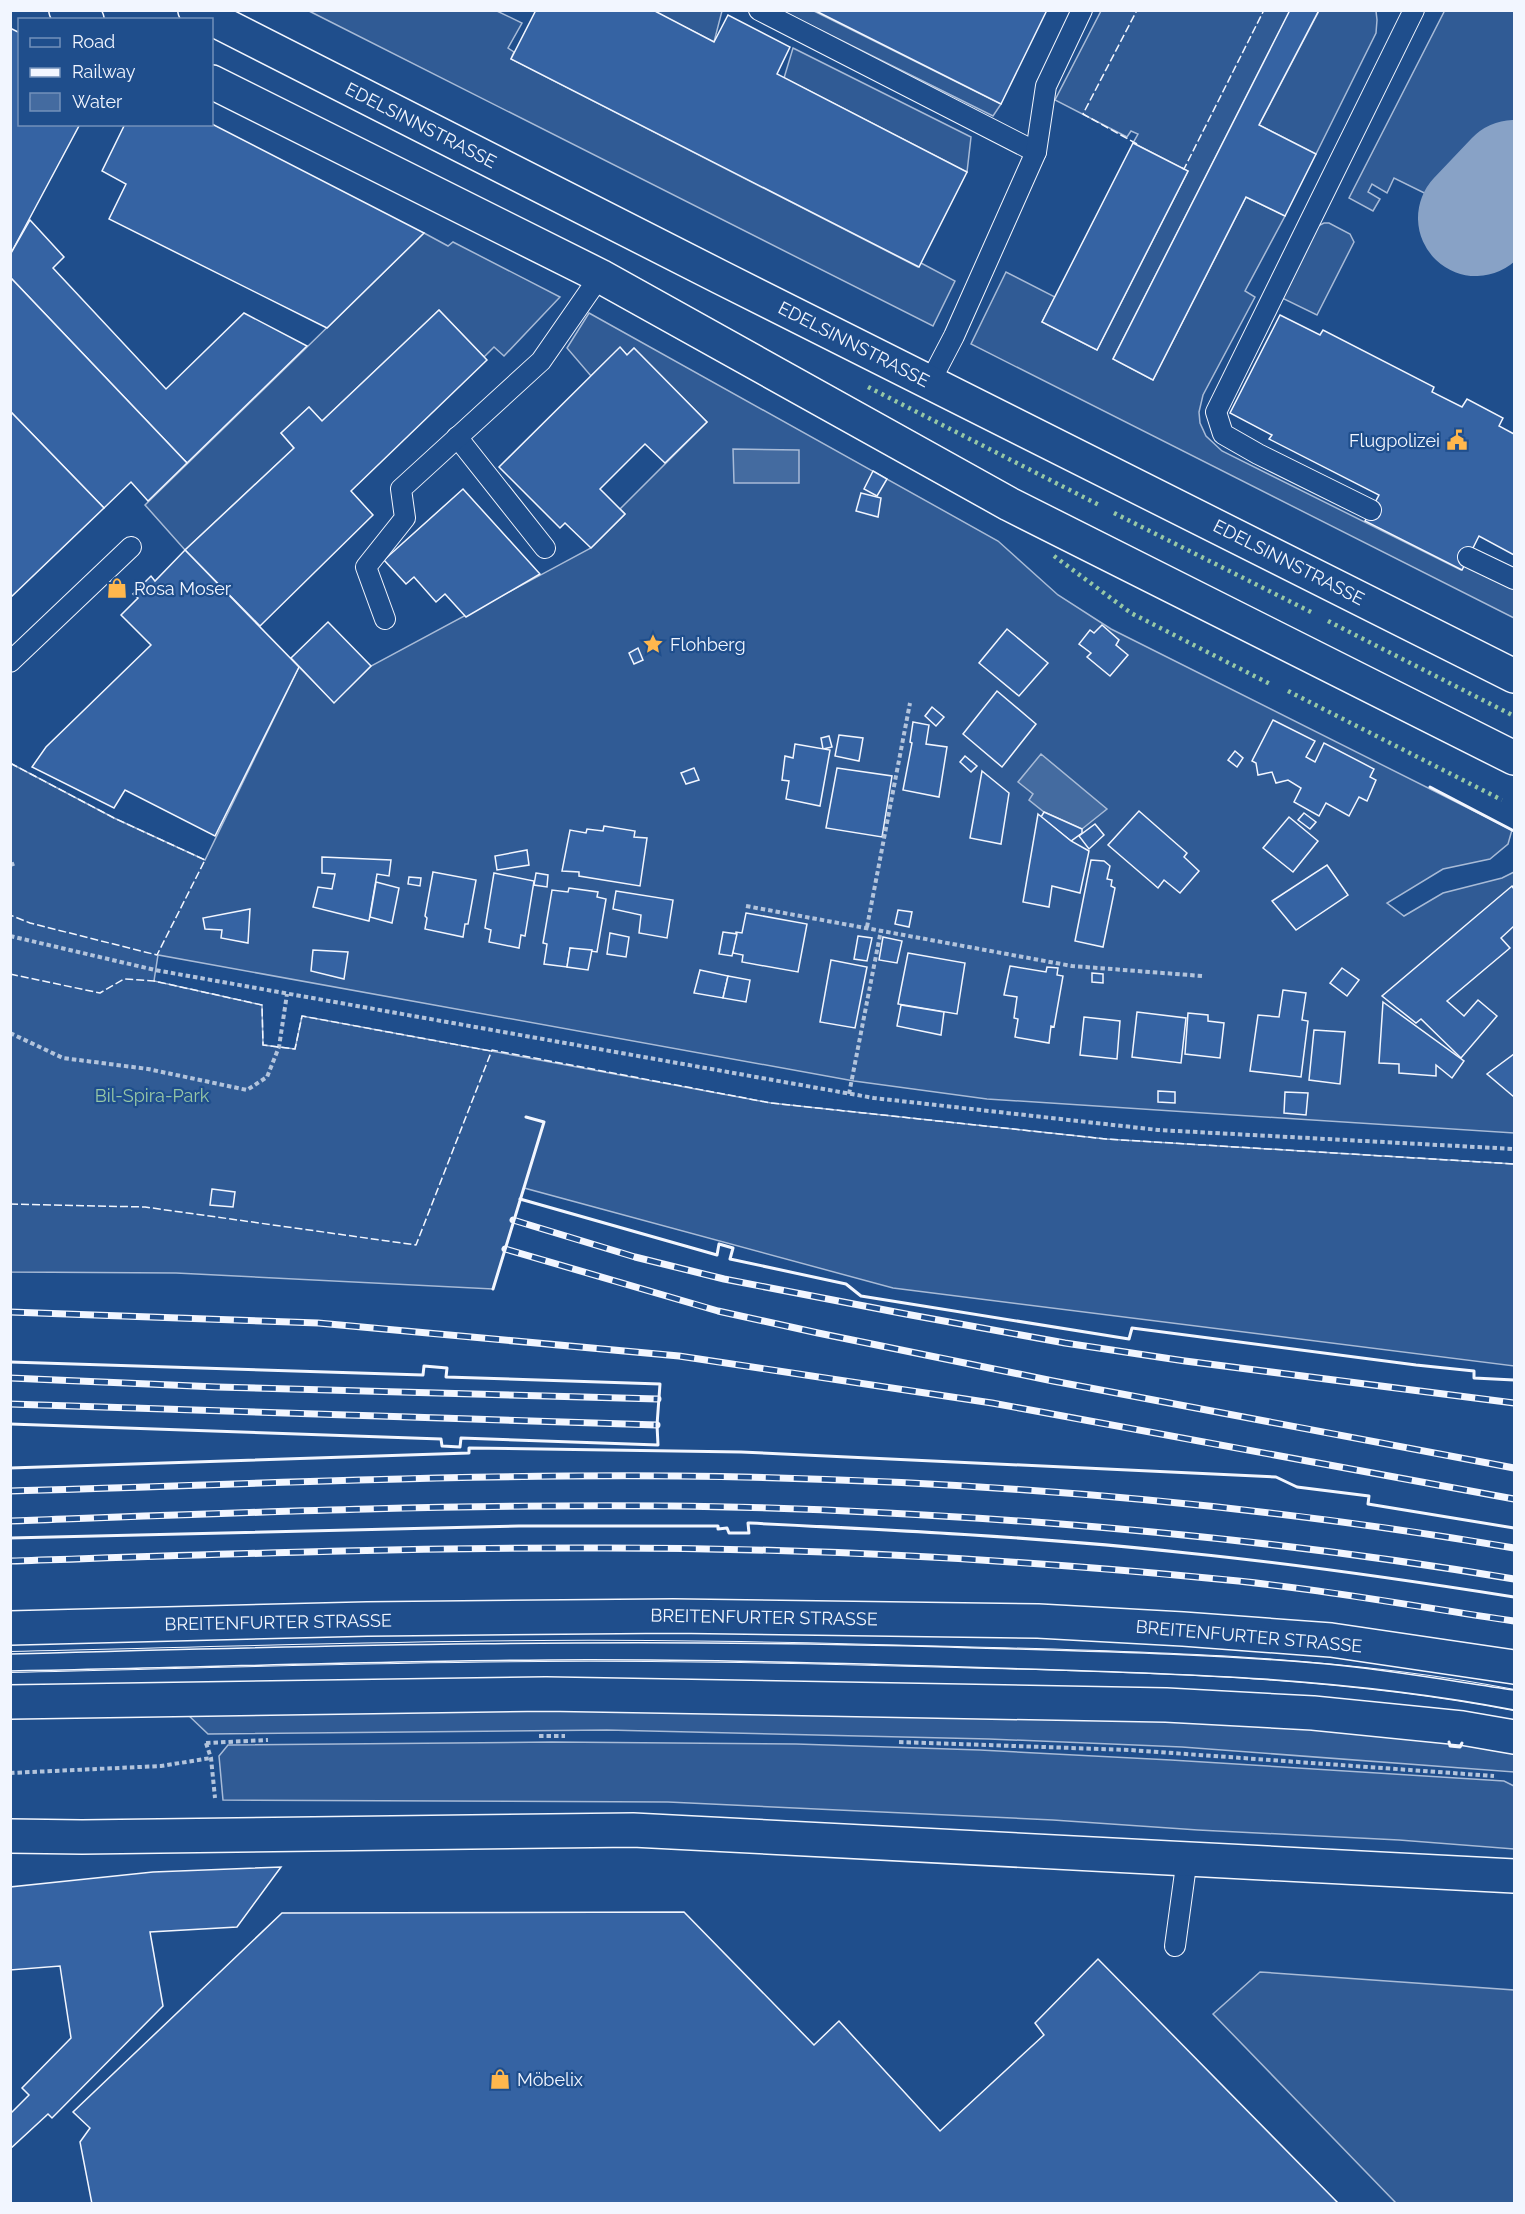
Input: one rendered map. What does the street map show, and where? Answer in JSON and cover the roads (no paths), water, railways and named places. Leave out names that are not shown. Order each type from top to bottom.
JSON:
[{"type":"main road","points":[[66,10],[83,18]]},
{"type":"main road","name":"EDELSINNSTRASSE","points":[[195,10],[211,18]]},
{"type":"main road","name":"EDELSINNSTRASSE","points":[[213,19],[1515,676]]},
{"type":"main road","points":[[213,82],[600,276],[1009,504],[1515,758]]},
{"type":"main road","name":"BREITENFURTER STRASSE","points":[[10,1628],[367,1619],[673,1616],[1038,1621],[1183,1629],[1331,1641],[1515,1667]]},
{"type":"main road","points":[[10,1702],[546,1694],[1166,1705],[1313,1713],[1462,1728],[1515,1737]]},
{"type":"main road","points":[[10,1836],[633,1830],[1515,1876]]},
{"type":"lane","points":[[759,10],[1036,152]]},
{"type":"lane","points":[[930,382],[954,336],[1036,152],[1046,86],[1082,10]]},
{"type":"lane","points":[[1371,510],[1258,454],[1223,434],[1216,412],[1414,10]]},
{"type":"lane","points":[[385,619],[366,567],[405,518],[401,489],[541,361],[600,276]]},
{"type":"lane","points":[[457,437],[545,548]]},
{"type":"lane","points":[[10,662],[131,547]]},
{"type":"lane","points":[[1468,557],[1515,579]]},
{"type":"lane","name":"BREITENFURTER STRASSE","points":[[10,1662],[541,1651],[839,1654],[1095,1661],[1322,1674],[1515,1700]]},
{"type":"lane","points":[[1175,1946],[1187,1858]]},
{"type":"water","points":[[733,449],[799,450],[799,483],[734,483]]},
{"type":"water","points":[[1041,754],[1107,809],[1082,829],[1044,812],[1029,800],[1033,794],[1018,782]]},
{"type":"tram line","points":[[10,1654],[479,1644],[832,1644],[1138,1653],[1280,1660],[1374,1669],[1514,1690]]},
{"type":"tram line","points":[[10,1671],[481,1661],[660,1660],[827,1663],[1255,1678],[1385,1690],[1514,1710]]},
{"type":"railway","points":[[513,1220],[635,1257],[724,1279],[911,1315],[1065,1343],[1185,1361],[1514,1403]]},
{"type":"railway","points":[[505,1249],[718,1311],[818,1333],[1053,1381],[1514,1468]]},
{"type":"railway","points":[[10,1312],[318,1323],[679,1356],[992,1403],[1514,1499]]},
{"type":"railway","points":[[10,1378],[217,1387],[658,1399]]},
{"type":"railway","points":[[10,1404],[657,1425]]},
{"type":"railway","points":[[10,1491],[344,1480],[594,1476],[782,1478],[888,1482],[1202,1505],[1306,1517],[1514,1548]]},
{"type":"railway","points":[[10,1521],[505,1506],[812,1509],[1048,1523],[1165,1533],[1340,1553],[1514,1579]]},
{"type":"railway","points":[[10,1561],[508,1548],[736,1549],[893,1555],[1129,1571],[1246,1582],[1514,1621]]},
{"type":"place","name":"Flugpolizei","points":[[1457,440]]},
{"type":"place","name":"Rosa Moser","points":[[117,588]]},
{"type":"place","name":"Flohberg","points":[[653,644]]},
{"type":"place","name":"Möbelix","points":[[500,2079]]},
{"type":"park label","name":"Bil-Spira-Park","points":[[152,1095]]}]
